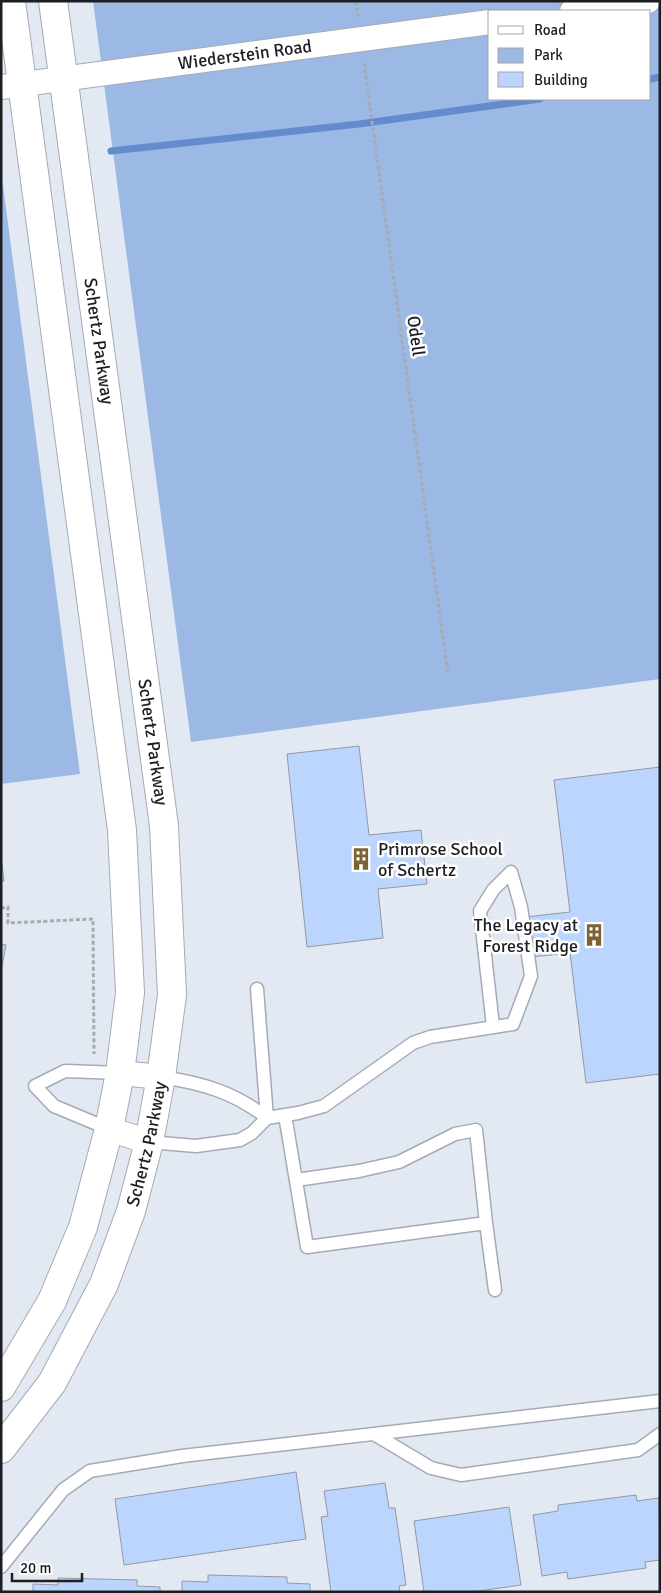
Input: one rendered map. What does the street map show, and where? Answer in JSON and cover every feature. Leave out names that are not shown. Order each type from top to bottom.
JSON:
[{"type":"main road","points":[[1,1386],[52,1301],[82,1227],[109,1129],[109,1069],[130,993],[122,830],[12,85],[11,1]]},
{"type":"main road","name":"Schertz Parkway","points":[[1,1449],[52,1383],[104,1284],[131,1211],[149,1142],[161,1077],[172,995],[164,826],[53,1]]},
{"type":"street","points":[[580,10],[648,1]]},
{"type":"street","name":"Wiederstein Road","points":[[12,85],[488,22]]},
{"type":"street","points":[[109,1069],[161,1077]]},
{"type":"street","points":[[109,1129],[149,1142]]},
{"type":"lane","points":[[149,1142],[196,1146],[240,1140],[252,1133],[267,1118],[324,1106],[413,1042],[493,1026],[513,1024],[531,976],[521,907],[511,872],[493,890],[480,911],[493,1026]]},
{"type":"lane","points":[[256,989],[267,1118]]},
{"type":"lane","points":[[109,1069],[66,1071],[35,1086],[54,1106],[109,1129]]},
{"type":"lane","points":[[161,1077],[201,1083],[248,1102],[267,1118]]},
{"type":"lane","points":[[285,1115],[307,1247],[486,1223]]},
{"type":"lane","points":[[296,1180],[359,1171],[399,1162],[455,1134],[476,1130],[495,1290]]},
{"type":"lane","points":[[1,1567],[64,1490],[90,1471],[182,1456],[660,1401]]},
{"type":"lane","points":[[374,1434],[431,1468],[461,1475],[638,1450],[660,1434]]},
{"type":"path","name":"Odell","points":[[356,1],[448,674]]},
{"type":"path","points":[[1,908],[8,907],[8,923],[93,919],[94,1059],[109,1069]]},
{"type":"green space","points":[[93,1],[660,1],[660,679],[191,742]]},
{"type":"green space","points":[[1,170],[80,774],[1,784]]},
{"type":"building","name":"Primrose School of Schertz","points":[[359,746],[369,835],[421,830],[427,884],[378,889],[383,938],[307,947],[287,754]]},
{"type":"building","name":"The Legacy at Forest Ridge","points":[[660,767],[660,1074],[586,1083],[570,953],[531,957],[526,917],[570,912],[554,780]]},
{"type":"building","points":[[1,855],[4,881],[1,881]]},
{"type":"building","points":[[1,944],[6,945],[1,971]]},
{"type":"building","points":[[296,1472],[306,1539],[124,1565],[115,1499]]},
{"type":"building","points":[[385,1483],[389,1508],[395,1508],[406,1585],[399,1586],[400,1592],[331,1592],[321,1517],[328,1516],[324,1491]]},
{"type":"building","points":[[636,1495],[637,1501],[659,1498],[660,1560],[645,1562],[646,1568],[568,1579],[567,1572],[542,1576],[533,1515],[558,1511],[558,1505]]},
{"type":"building","points":[[509,1507],[521,1585],[472,1592],[424,1592],[414,1521]]},
{"type":"building","points":[[208,1575],[287,1577],[287,1583],[310,1584],[310,1592],[182,1592],[182,1581],[208,1582]]},
{"type":"building","points":[[58,1578],[137,1580],[137,1586],[160,1587],[160,1592],[33,1592],[33,1584],[58,1585]]},
{"type":"waterway","points":[[651,79],[660,77]]},
{"type":"waterway","points":[[111,151],[359,124],[533,100]]},
{"type":"place","name":"Primrose School of Schertz","points":[[361,859]]},
{"type":"place","name":"The Legacy at Forest Ridge","points":[[594,935]]}]
